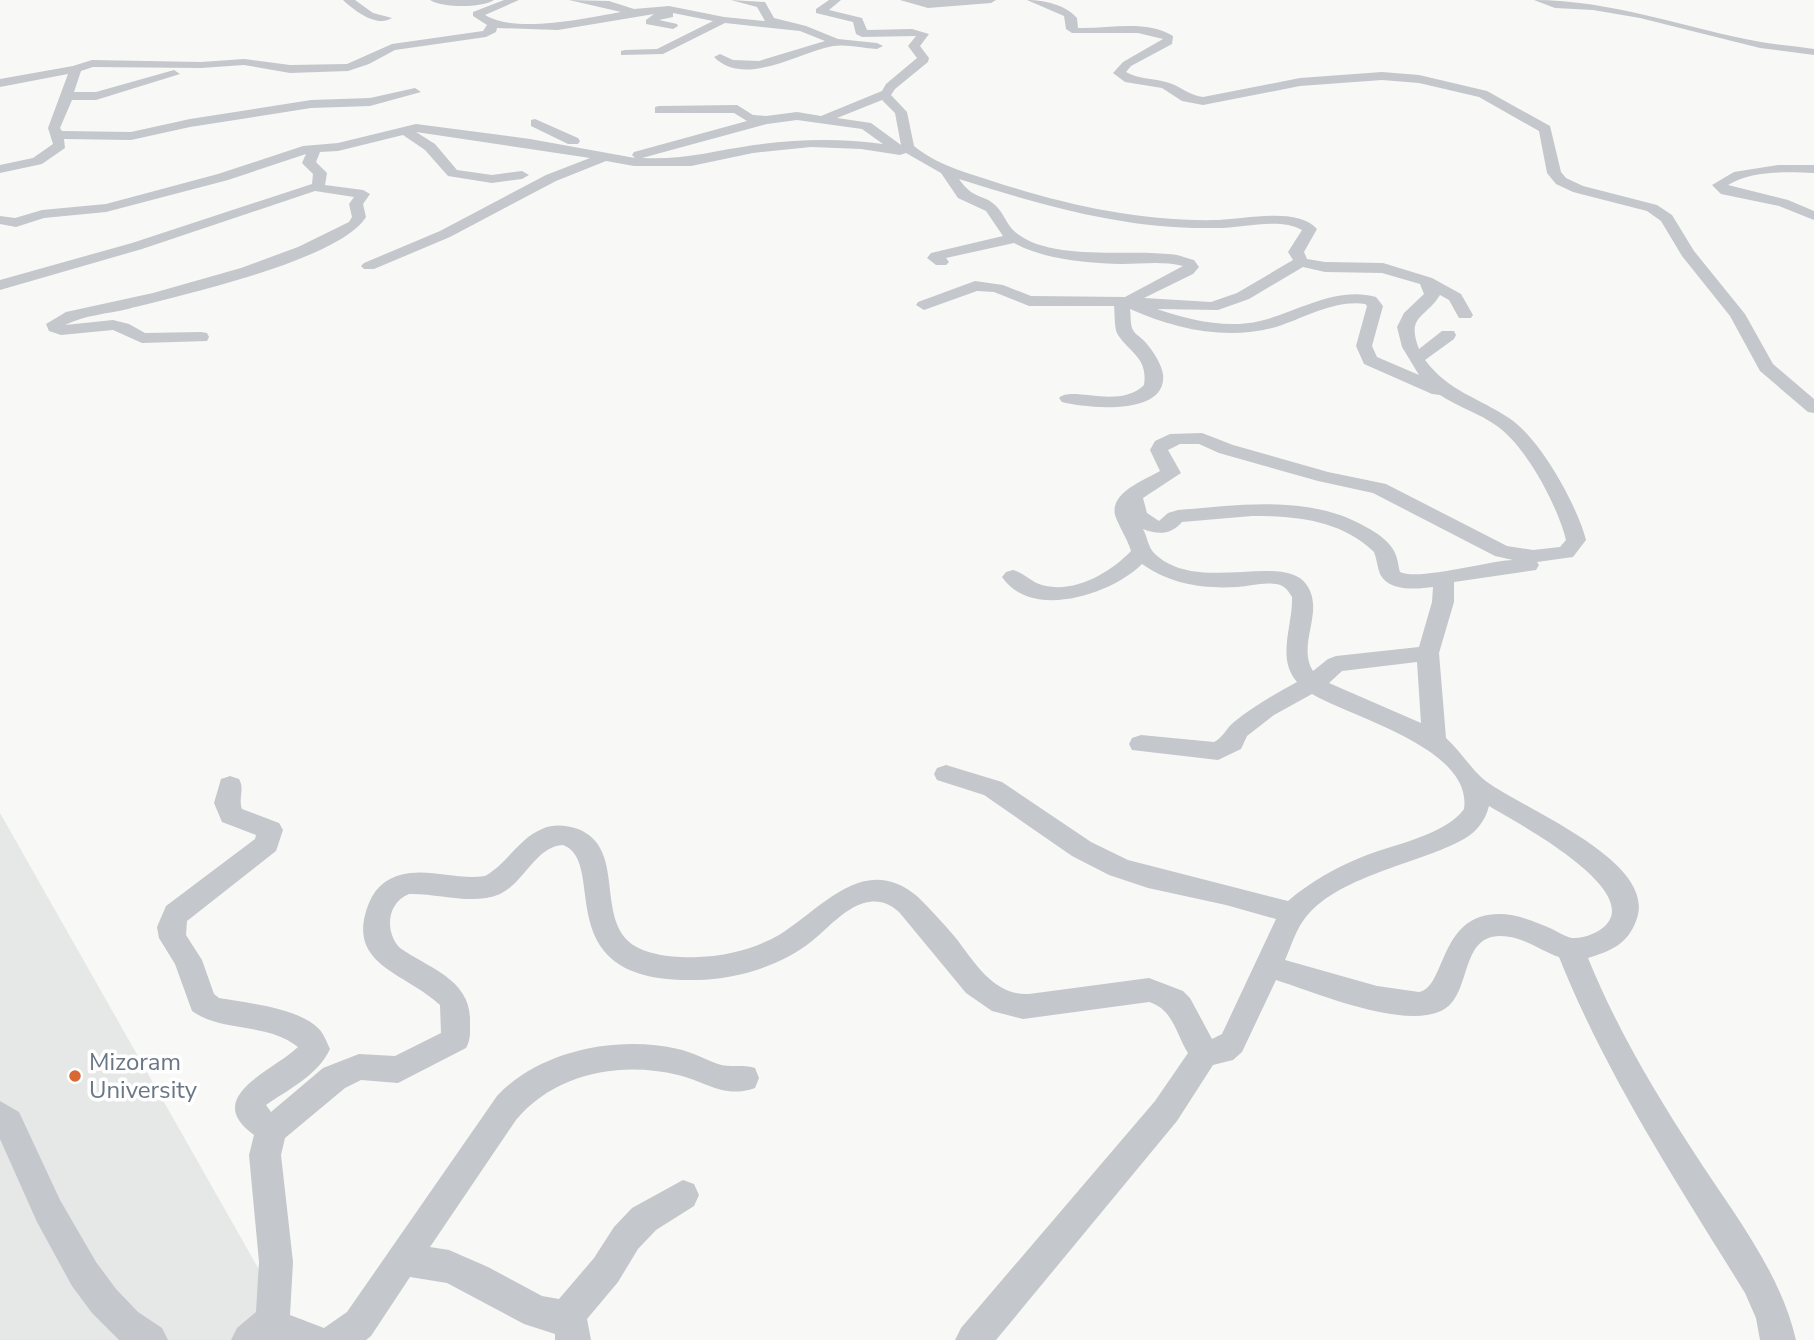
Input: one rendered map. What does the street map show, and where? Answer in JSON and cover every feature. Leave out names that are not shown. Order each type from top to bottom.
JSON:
[{"type":"street","points":[[348,0],[370,16],[387,18]]},
{"type":"street","points":[[435,0],[489,0]]},
{"type":"street","points":[[527,0],[511,1],[477,14],[492,24],[558,27]]},
{"type":"street","points":[[574,0],[634,12]]},
{"type":"street","points":[[639,0],[646,0]]},
{"type":"street","points":[[736,0],[761,4],[774,22],[802,28],[836,41],[887,47],[923,38]]},
{"type":"street","points":[[836,0],[820,11],[858,20],[860,33],[916,32],[923,34],[923,38]]},
{"type":"street","points":[[905,0],[928,5],[991,0]]},
{"type":"street","points":[[929,0],[947,0]]},
{"type":"street","points":[[1032,0],[1068,14],[1072,18],[1070,29],[1076,31],[1142,30],[1166,34],[1168,42],[1127,64],[1119,74],[1129,79],[1170,86],[1191,100],[1212,100],[1300,82],[1382,76],[1432,81],[1490,97],[1506,109],[1545,129],[1554,173],[1561,181],[1578,189],[1652,208],[1667,218],[1688,253],[1737,314],[1766,367],[1814,408]]},
{"type":"street","points":[[1539,0],[1555,5],[1593,6],[1640,15],[1760,46],[1814,52]]},
{"type":"street","points":[[445,47],[634,12],[669,9],[722,21]]},
{"type":"street","points":[[673,26],[656,25],[650,20],[657,16],[676,15],[802,28]]},
{"type":"street","points":[[625,53],[659,52],[722,21]]},
{"type":"street","points":[[0,83],[99,62],[201,65],[244,62],[290,69],[353,66],[392,47],[486,34],[492,30],[492,24]]},
{"type":"street","points":[[824,119],[885,94],[922,62],[923,58],[914,46],[923,38]]},
{"type":"street","points":[[720,57],[727,62],[766,64],[836,41]]},
{"type":"street","points":[[68,96],[96,96],[201,65]]},
{"type":"street","points":[[0,169],[27,164],[46,156],[60,145],[54,128],[61,118],[76,69]]},
{"type":"street","points":[[58,135],[131,136],[190,123],[311,104],[370,102],[415,92]]},
{"type":"street","points":[[885,94],[901,112],[907,152]]},
{"type":"street","points":[[659,110],[737,110],[749,118],[766,120]]},
{"type":"street","points":[[619,160],[766,120],[797,117],[824,119],[872,129],[907,152],[947,171],[1066,209],[1105,217],[1196,224],[1282,221],[1301,223],[1310,229],[1296,252],[1301,262]]},
{"type":"street","points":[[535,122],[604,157]]},
{"type":"street","points":[[0,220],[16,223],[42,214],[113,206],[223,177],[316,147],[338,147],[407,131],[433,130],[619,160],[673,163],[811,143],[861,145],[907,152]]},
{"type":"street","points":[[407,131],[430,147],[453,173],[492,178],[522,175]]},
{"type":"street","points":[[316,147],[309,163],[320,173],[318,186]]},
{"type":"street","points":[[369,266],[445,234],[551,178],[604,157]]},
{"type":"street","points":[[1814,169],[1761,171],[1731,178],[1718,185],[1726,191],[1783,203],[1814,216]]},
{"type":"street","points":[[947,171],[963,195],[991,208],[1014,238],[1048,252],[1121,259],[1168,258],[1185,261],[1191,267],[1187,273],[1154,285],[1126,302]]},
{"type":"street","points":[[0,285],[137,246],[318,186]]},
{"type":"street","points":[[201,337],[142,338],[123,327],[113,325],[61,330],[55,328],[54,324],[77,315],[130,304],[250,269],[296,252],[354,225],[359,217],[356,204],[363,194],[326,191],[318,186]]},
{"type":"street","points":[[941,262],[936,256],[1014,238]]},
{"type":"street","points":[[924,305],[975,286],[997,288],[1029,301],[1126,302],[1202,307],[1223,305],[1301,262],[1325,267],[1383,268],[1426,281],[1455,297],[1465,314]]},
{"type":"street","points":[[1426,281],[1433,291],[1432,296],[1410,316],[1405,327],[1416,359],[1430,377],[1454,397]]},
{"type":"street","points":[[1126,302],[1186,321],[1240,329],[1266,325],[1351,299],[1370,300],[1375,306],[1364,346],[1370,360],[1490,412],[1518,434],[1570,518],[1576,534],[1576,558],[1567,564],[1505,566],[1412,582],[1391,577],[1387,570],[1385,553],[1379,545],[1353,527],[1312,512],[1178,516],[1170,524],[1158,527],[1143,521],[1134,509],[1135,503],[1150,487]]},
{"type":"street","points":[[1068,398],[1085,403],[1107,404],[1134,400],[1147,394],[1154,381],[1154,368],[1137,342],[1125,333],[1126,302]]},
{"type":"street","points":[[1416,359],[1448,335]]},
{"type":"street","points":[[311,1340],[259,1333],[275,1309],[276,1296],[265,1155],[266,1143],[272,1130],[334,1078],[359,1067],[398,1070],[456,1039],[453,1027],[456,1011],[450,996],[389,957],[376,941],[375,923],[379,907],[391,892],[407,884],[428,882],[480,890],[497,884],[530,849],[546,838],[562,834],[578,840],[589,851],[604,933],[617,948],[634,959],[666,967],[705,969],[738,965],[791,942],[851,896],[871,890],[888,892],[901,898],[914,910],[946,945],[977,988],[997,1002],[1018,1007],[1149,990],[1166,993],[1179,1003],[1193,1040],[1205,1052],[1222,1051],[1231,1043],[1293,913],[1325,886],[1357,869],[1456,832],[1469,823],[1477,811],[1478,795],[1455,759],[1434,740],[1312,684],[1297,668],[1296,657],[1303,615],[1302,591],[1295,581],[1282,577],[1198,582],[1156,564],[1141,552],[1137,536],[1127,519],[1126,503],[1133,495],[1171,473],[1160,450],[1162,445],[1177,438],[1202,439],[1226,449],[1325,477],[1379,488],[1502,552],[1553,556],[1566,553],[1574,547]]},
{"type":"street","points":[[1013,577],[1037,591],[1061,593],[1079,590],[1123,571],[1141,552]]},
{"type":"street","points":[[1434,740],[1428,653],[1443,602],[1444,578]]},
{"type":"street","points":[[1141,744],[1219,751],[1231,743],[1238,731],[1266,709],[1312,684],[1335,664],[1428,653]]},
{"type":"street","points":[[946,774],[987,784],[1009,795],[1073,844],[1131,873],[1161,883],[1230,895],[1293,913]]},
{"type":"street","points":[[1268,966],[1414,1006],[1431,1002],[1444,991],[1459,950],[1472,934],[1485,927],[1502,925],[1521,929],[1570,949],[1599,943],[1616,933],[1625,917],[1626,904],[1622,891],[1586,857],[1472,783]]},
{"type":"street","points":[[230,785],[227,803],[231,815],[270,830],[267,844],[176,914],[171,927],[173,938],[188,960],[202,1002],[212,1009],[292,1027],[307,1034],[314,1042],[315,1049],[306,1059],[253,1097],[249,1106],[251,1113],[272,1130]]},
{"type":"street","points":[[1570,949],[1586,994],[1611,1043],[1757,1281],[1773,1316],[1778,1340]]},
{"type":"street","points":[[973,1340],[1166,1111],[1205,1052]]},
{"type":"street","points":[[336,1340],[359,1324],[494,1125],[517,1097],[538,1081],[608,1058],[635,1055],[692,1065],[713,1078],[725,1081],[744,1078]]},
{"type":"street","points":[[0,1115],[8,1122],[75,1261],[109,1306],[134,1332],[150,1340]]},
{"type":"street","points":[[403,1259],[449,1267],[571,1327],[626,1238],[643,1219],[683,1195]]},
{"type":"shaded area","name":"Mizoram University","points":[[0,813],[299,1340],[0,1340]]},
{"type":"place","name":"Mizoram University","points":[[75,1076]]}]
